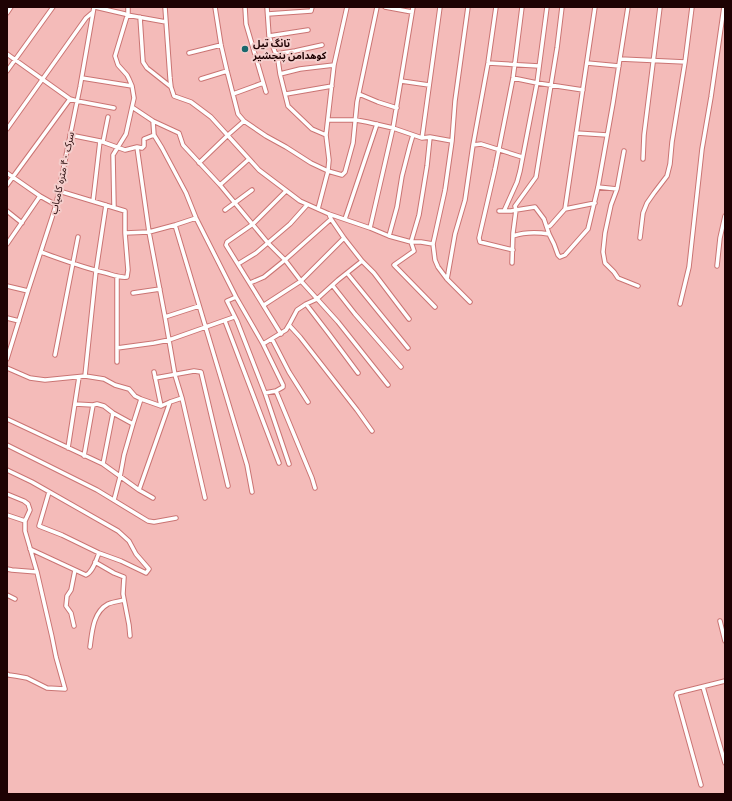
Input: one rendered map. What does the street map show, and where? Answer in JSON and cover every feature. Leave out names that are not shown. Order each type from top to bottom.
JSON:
[{"type":"street","points":[[7,12],[11,7]]},
{"type":"street","points":[[7,71],[53,7]]},
{"type":"street","points":[[114,207],[113,155],[126,134],[134,98],[132,86],[127,75],[118,65],[115,56],[128,7]]},
{"type":"street","points":[[165,7],[171,86],[174,96],[191,102],[211,117],[259,170],[300,201],[329,214],[389,236],[411,242],[433,244]]},
{"type":"street","points":[[215,7],[221,45],[238,114],[244,121],[266,136],[311,163],[328,171],[342,175],[345,172],[353,143],[359,94],[377,7]]},
{"type":"street","points":[[245,7],[246,24],[266,92]]},
{"type":"street","points":[[267,7],[269,36],[276,54],[288,106],[312,129],[326,136]]},
{"type":"street","points":[[268,14],[311,11],[312,7]]},
{"type":"street","points":[[318,209],[328,171],[326,136],[334,66],[347,7]]},
{"type":"street","points":[[385,7],[412,12]]},
{"type":"street","points":[[370,228],[394,128],[413,7]]},
{"type":"street","points":[[422,138],[440,7]]},
{"type":"street","points":[[468,7],[445,190],[433,244],[435,260],[438,268],[470,302]]},
{"type":"street","points":[[447,279],[455,234],[465,200],[496,7]]},
{"type":"street","points":[[513,250],[480,242],[479,238],[499,150],[513,78],[522,7]]},
{"type":"street","points":[[547,7],[539,66],[517,182],[502,211],[535,208],[544,219],[549,234],[560,257],[565,255],[588,228],[595,203],[628,7]]},
{"type":"street","points":[[512,263],[516,210],[515,206],[536,177],[557,48],[562,7]]},
{"type":"street","points":[[547,227],[550,226],[565,209],[595,7]]},
{"type":"street","points":[[643,159],[644,135],[660,7]]},
{"type":"street","points":[[640,238],[647,203],[667,176],[669,170],[692,7]]},
{"type":"street","points":[[680,304],[689,267],[702,149],[724,7]]},
{"type":"street","points":[[7,129],[94,8],[166,22]]},
{"type":"street","name":"سرک ۴۰ متره کامیاب","points":[[7,359],[8,351],[56,205],[82,78],[94,8]]},
{"type":"street","points":[[140,17],[143,62],[147,68],[171,86]]},
{"type":"street","points":[[269,36],[308,30]]},
{"type":"street","points":[[189,53],[221,45]]},
{"type":"street","points":[[276,54],[322,45]]},
{"type":"street","points":[[7,54],[70,99],[114,108]]},
{"type":"street","points":[[620,59],[684,62]]},
{"type":"street","points":[[488,63],[539,66]]},
{"type":"street","points":[[587,63],[619,66]]},
{"type":"street","points":[[280,74],[334,66]]},
{"type":"street","points":[[201,79],[227,71]]},
{"type":"street","points":[[82,78],[132,86]]},
{"type":"street","points":[[513,78],[550,86],[583,90]]},
{"type":"street","points":[[401,81],[429,85]]},
{"type":"street","points":[[233,94],[263,83]]},
{"type":"street","points":[[286,94],[332,86]]},
{"type":"street","points":[[359,94],[397,108]]},
{"type":"street","points":[[7,185],[70,99]]},
{"type":"street","points":[[132,107],[153,121],[179,133],[183,145],[220,185],[268,243],[285,260],[317,300],[338,322],[388,385]]},
{"type":"street","points":[[93,201],[101,142],[108,117]]},
{"type":"street","points":[[328,120],[356,120],[394,128],[422,138],[430,137],[452,141]]},
{"type":"street","points":[[153,121],[154,135],[186,193],[196,218],[236,297],[263,344],[283,385],[283,387],[276,391],[265,393]]},
{"type":"street","points":[[199,163],[244,121]]},
{"type":"street","points":[[345,219],[377,124]]},
{"type":"street","points":[[576,134],[607,135]]},
{"type":"street","points":[[70,135],[101,142],[125,150],[137,147],[142,148],[144,146],[144,139],[154,135]]},
{"type":"street","points":[[389,236],[397,207],[402,176],[413,135]]},
{"type":"street","points":[[430,137],[419,215],[411,242],[414,251],[394,265],[435,307]]},
{"type":"street","points":[[473,145],[481,144],[522,157]]},
{"type":"street","points":[[137,147],[149,232],[175,375],[182,398],[205,498]]},
{"type":"street","points":[[624,151],[617,189],[611,206],[605,233],[603,252],[605,263],[618,278],[638,286]]},
{"type":"street","points":[[220,185],[249,159]]},
{"type":"street","points":[[7,173],[40,196],[56,205]]},
{"type":"street","points":[[598,187],[617,189]]},
{"type":"street","points":[[225,210],[252,190]]},
{"type":"street","points":[[41,252],[96,271],[127,277],[128,270],[125,211],[59,191]]},
{"type":"street","points":[[281,334],[226,245],[227,242],[253,224],[286,191]]},
{"type":"street","points":[[7,244],[40,196]]},
{"type":"street","points":[[565,209],[595,203]]},
{"type":"street","points":[[85,376],[96,271],[106,205]]},
{"type":"street","points":[[238,264],[256,253],[268,243],[290,224],[307,205]]},
{"type":"street","points":[[7,212],[22,223]]},
{"type":"street","points":[[329,214],[344,238],[410,319]]},
{"type":"street","points":[[717,266],[720,238],[725,216]]},
{"type":"street","points":[[125,233],[149,232],[196,218]]},
{"type":"street","points":[[250,283],[264,277],[331,219]]},
{"type":"street","points":[[175,225],[247,465],[252,492]]},
{"type":"street","points":[[513,236],[532,232],[549,234]]},
{"type":"street","points":[[55,355],[78,237]]},
{"type":"street","points":[[264,305],[301,281],[344,238]]},
{"type":"street","points":[[263,344],[286,330],[297,310],[306,304],[317,300],[362,260]]},
{"type":"street","points":[[347,274],[408,348]]},
{"type":"street","points":[[117,276],[117,362]]},
{"type":"street","points":[[7,286],[28,291]]},
{"type":"street","points":[[333,286],[401,367]]},
{"type":"street","points":[[134,293],[160,289]]},
{"type":"street","points":[[236,297],[227,301],[237,321],[265,393],[289,464]]},
{"type":"street","points":[[306,304],[358,373]]},
{"type":"street","points":[[165,317],[199,306]]},
{"type":"street","points":[[117,348],[169,340],[234,317]]},
{"type":"street","points":[[7,318],[19,321]]},
{"type":"street","points":[[224,321],[279,464]]},
{"type":"street","points":[[289,325],[300,337],[372,431]]},
{"type":"street","points":[[272,339],[289,372],[308,402]]},
{"type":"street","points":[[7,368],[30,378],[45,380],[85,376],[104,379],[115,385],[129,389],[135,396],[141,399],[161,406],[182,398]]},
{"type":"street","points":[[155,378],[194,371],[201,372],[228,486]]},
{"type":"street","points":[[154,372],[161,406]]},
{"type":"street","points":[[68,448],[79,377]]},
{"type":"street","points":[[276,391],[315,488]]},
{"type":"street","points":[[114,500],[124,455],[141,399]]},
{"type":"street","points":[[139,490],[170,402]]},
{"type":"street","points":[[75,404],[97,404],[104,406],[133,424]]},
{"type":"street","points":[[84,456],[93,405]]},
{"type":"street","points":[[103,464],[113,412]]},
{"type":"street","points":[[7,419],[103,464],[139,490],[153,498]]},
{"type":"street","points":[[7,445],[114,500],[148,521],[154,522],[176,518]]},
{"type":"street","points":[[7,470],[32,482],[118,531],[129,541],[136,554],[149,569],[146,572],[98,553],[62,535],[39,526],[49,492]]},
{"type":"street","points":[[7,494],[24,501],[28,504],[30,510],[25,521],[25,531],[37,572],[56,657],[65,689],[47,688],[27,678],[9,676],[7,674]]},
{"type":"street","points":[[7,515],[25,521]]},
{"type":"street","points":[[30,549],[86,575],[89,574],[98,553]]},
{"type":"street","points":[[95,562],[124,577],[123,594],[130,636]]},
{"type":"street","points":[[7,569],[37,572]]},
{"type":"street","points":[[74,626],[71,613],[66,606],[67,596],[71,590],[75,570]]},
{"type":"street","points":[[7,595],[15,599]]},
{"type":"street","points":[[90,647],[94,622],[100,612],[108,604],[124,600]]},
{"type":"street","points":[[720,621],[725,641]]},
{"type":"street","points":[[701,785],[676,695],[677,693],[725,681]]},
{"type":"street","points":[[703,687],[725,763]]},
{"type":"place","name":"تانگ تیل کوهدامن پنجشیر","points":[[245,49]]}]
